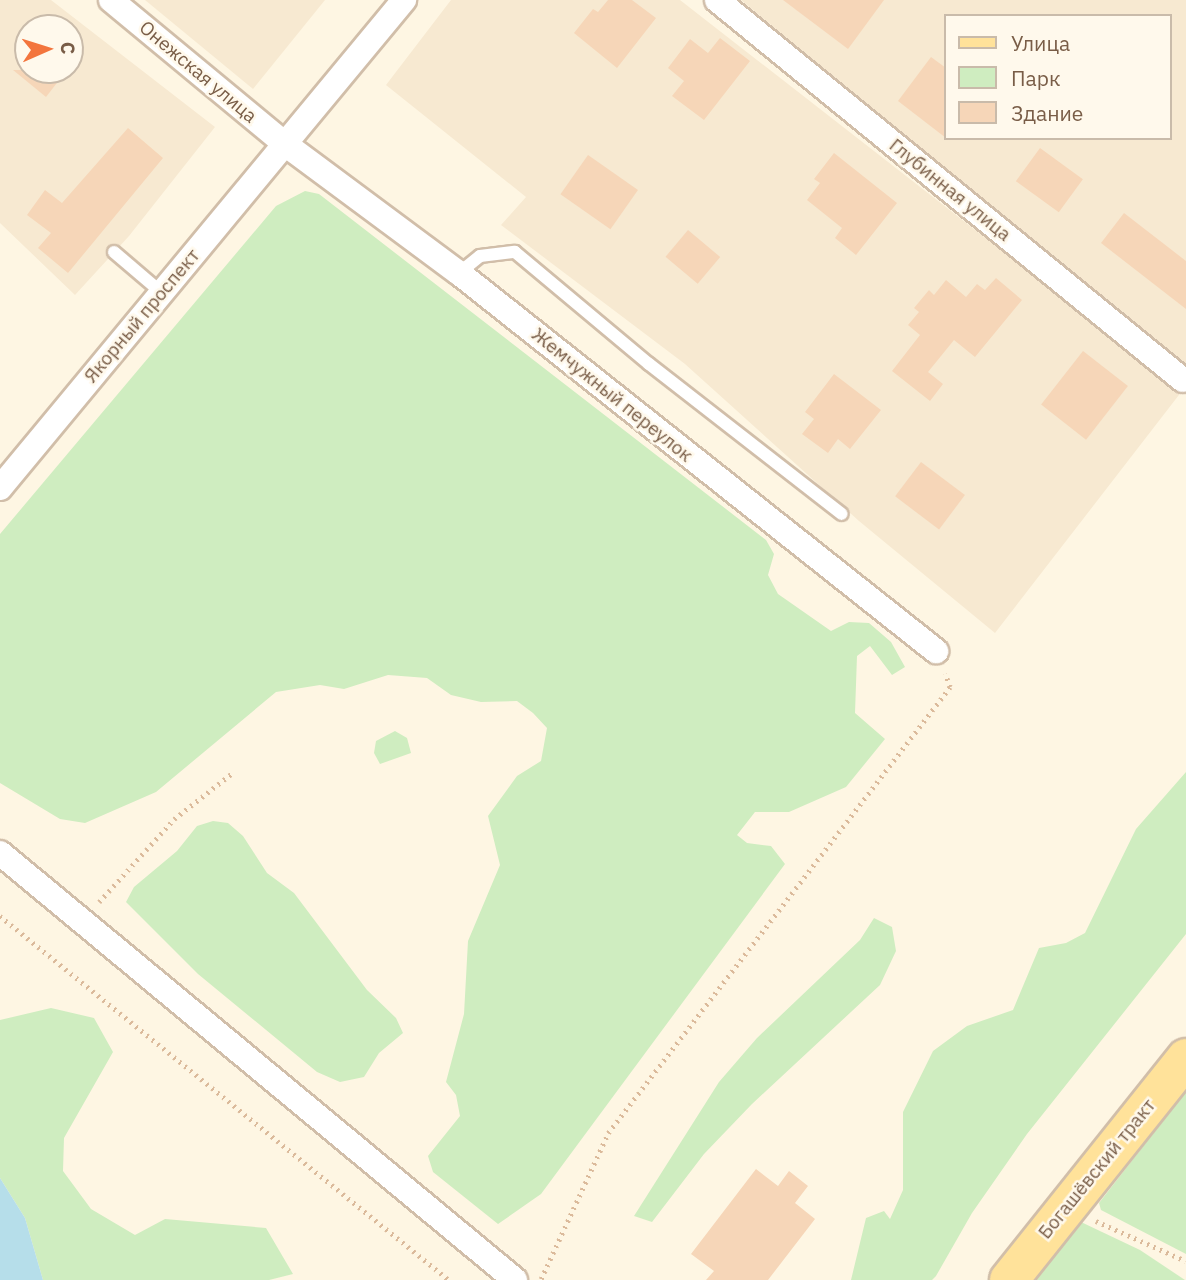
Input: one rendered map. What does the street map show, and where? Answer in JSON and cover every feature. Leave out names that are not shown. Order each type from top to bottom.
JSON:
[{"type":"main road","name":"Богашёвский тракт","points":[[1009,1280],[1186,1058]]},
{"type":"street","name":"Онежская улица","points":[[111,0],[285,144]]},
{"type":"street","name":"Якорный проспект","points":[[0,488],[404,0]]},
{"type":"street","name":"Глубинная улица","points":[[717,0],[1183,380]]},
{"type":"street","name":"Жемчужный переулок","points":[[285,144],[460,273],[936,651]]},
{"type":"street","points":[[0,853],[515,1280]]},
{"type":"lane","points":[[114,252],[162,293]]},
{"type":"lane","points":[[460,273],[480,256],[516,252],[842,514]]},
{"type":"path","points":[[541,1280],[608,1133],[950,687],[936,651]]},
{"type":"path","points":[[82,921],[174,819],[231,774]]},
{"type":"path","points":[[0,916],[449,1280]]},
{"type":"path","points":[[1067,1208],[1186,1261]]},
{"type":"shaded area","points":[[0,0],[51,0],[69,14],[14,14],[14,84],[84,84],[84,26],[215,127],[129,236],[75,295],[0,223]]},
{"type":"shaded area","points":[[145,0],[325,0],[253,89]]},
{"type":"shaded area","points":[[451,0],[680,0],[1182,391],[995,633],[859,521],[685,364],[501,225],[526,197],[386,85]]},
{"type":"shaded area","points":[[741,0],[1186,0],[1186,371]]},
{"type":"green space","points":[[305,191],[319,194],[766,540],[774,554],[768,575],[778,594],[831,631],[849,622],[869,623],[891,642],[905,667],[892,675],[870,646],[857,656],[855,713],[885,739],[846,787],[789,812],[755,812],[737,835],[747,843],[771,846],[785,864],[541,1194],[498,1224],[433,1172],[428,1156],[460,1116],[456,1095],[446,1082],[464,1014],[468,941],[500,865],[488,816],[517,776],[541,761],[547,728],[533,713],[517,701],[481,702],[451,695],[427,678],[388,675],[344,689],[320,685],[276,692],[156,792],[85,823],[60,819],[0,783],[0,534],[276,206]]},
{"type":"green space","points":[[395,731],[407,738],[411,753],[380,764],[374,753],[376,741]]},
{"type":"green space","points":[[1186,772],[1186,934],[1027,1134],[972,1213],[936,1276],[932,1280],[851,1280],[866,1218],[884,1211],[890,1219],[903,1190],[903,1112],[933,1051],[967,1026],[1013,1010],[1039,948],[1066,943],[1085,933],[1136,829]]},
{"type":"green space","points":[[213,821],[228,823],[243,836],[267,873],[294,893],[367,990],[396,1018],[403,1033],[379,1053],[364,1077],[340,1082],[317,1072],[198,974],[126,902],[134,887],[177,851],[197,826]]},
{"type":"green space","points":[[874,918],[892,927],[896,951],[880,985],[752,1104],[704,1154],[652,1222],[634,1216],[719,1082],[757,1038],[860,940]]},
{"type":"green space","points":[[51,1008],[94,1018],[113,1052],[64,1138],[63,1171],[91,1209],[135,1235],[165,1219],[266,1228],[293,1274],[269,1280],[43,1280],[25,1218],[0,1178],[0,1020]]},
{"type":"green space","points":[[1186,1091],[1186,1254],[1101,1210],[1099,1203]]},
{"type":"green space","points":[[1081,1222],[1140,1250],[1185,1280],[1032,1280]]},
{"type":"water","points":[[0,1178],[25,1218],[43,1280],[0,1280]]},
{"type":"building","points":[[608,0],[632,0],[656,18],[617,68],[574,33],[593,9],[598,12]]},
{"type":"building","points":[[783,0],[884,0],[848,49]]},
{"type":"building","points":[[720,38],[750,61],[704,120],[672,96],[684,81],[668,68],[690,39],[708,53]]},
{"type":"building","points":[[931,57],[944,67],[944,136],[898,101]]},
{"type":"building","points":[[30,84],[56,84],[46,97]]},
{"type":"building","points":[[128,128],[163,158],[68,273],[38,248],[51,233],[27,215],[45,190],[62,203]]},
{"type":"building","points":[[1040,148],[1083,179],[1059,212],[1016,181]]},
{"type":"building","points":[[834,153],[897,203],[856,255],[835,238],[842,228],[807,200],[820,183],[814,179]]},
{"type":"building","points":[[588,155],[638,190],[610,229],[560,194]]},
{"type":"building","points":[[1124,213],[1186,261],[1186,309],[1101,243]]},
{"type":"building","points":[[688,230],[720,257],[698,284],[666,257]]},
{"type":"building","points":[[996,278],[1022,300],[975,357],[954,340],[928,372],[943,384],[930,401],[892,371],[920,335],[908,325],[919,312],[914,308],[929,290],[934,295],[946,280],[966,297],[977,284],[985,290]]},
{"type":"building","points":[[1083,351],[1128,386],[1086,440],[1041,405]]},
{"type":"building","points":[[834,374],[881,410],[850,449],[838,439],[828,453],[802,434],[814,419],[805,412]]},
{"type":"building","points":[[921,462],[965,495],[939,529],[895,496]]},
{"type":"building","points":[[756,1169],[778,1186],[789,1171],[808,1186],[795,1203],[815,1219],[768,1280],[706,1280],[714,1271],[691,1254]]}]
